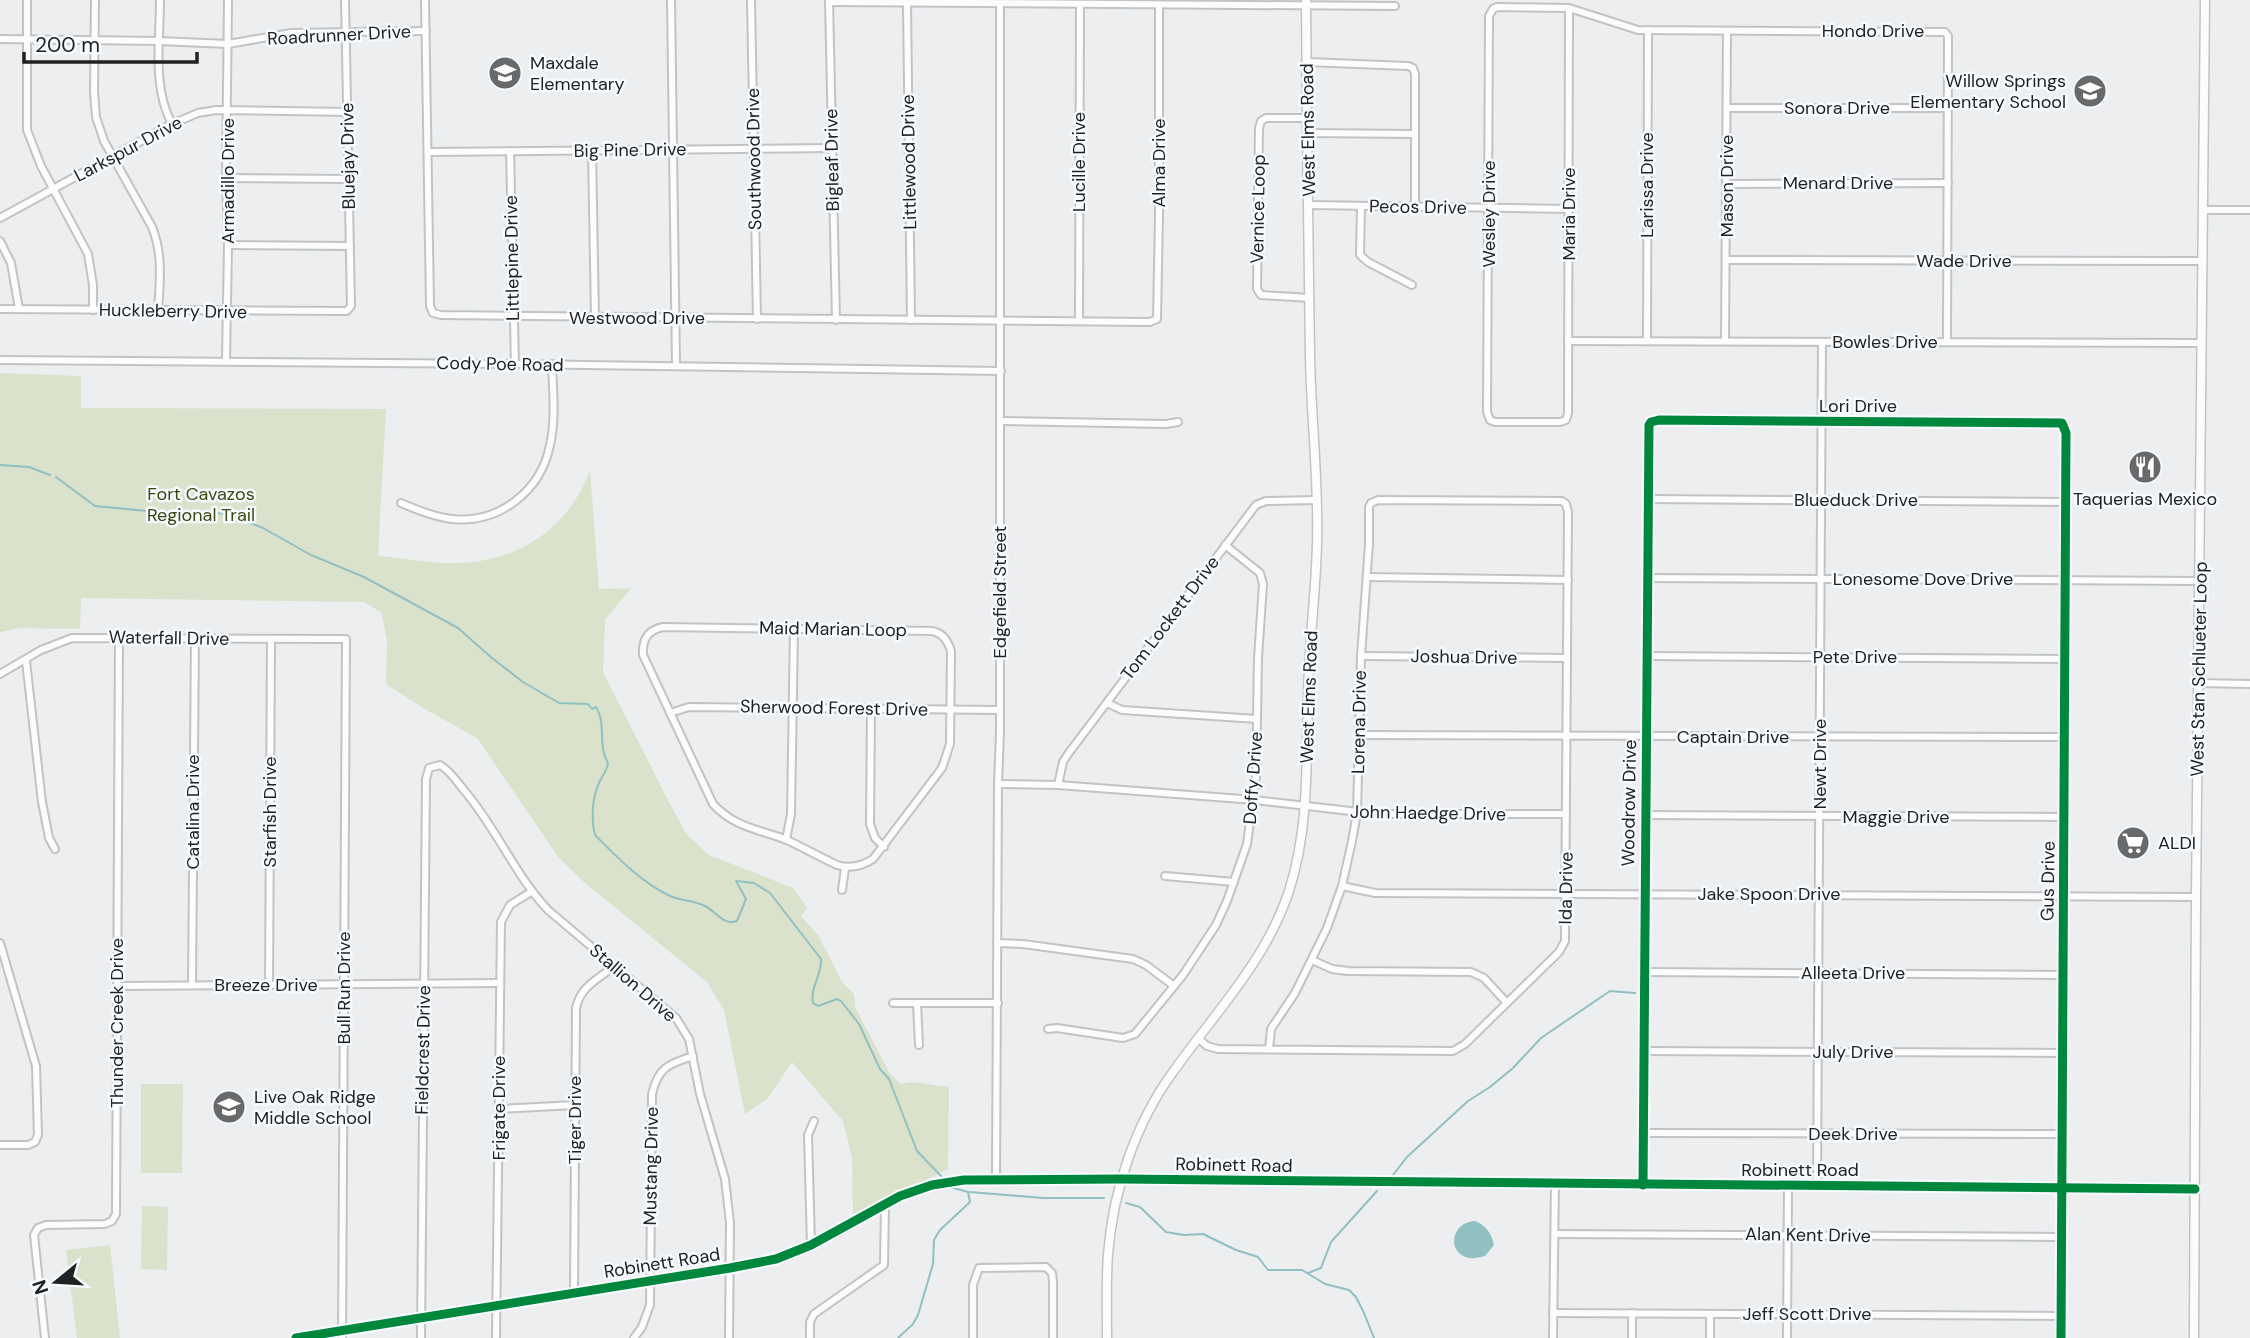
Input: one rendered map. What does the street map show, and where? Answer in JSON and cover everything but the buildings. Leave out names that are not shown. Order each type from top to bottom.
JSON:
[{"type":"main road","name":"West Stan Schlueter Loop","points":[[2194,1338],[2205,0]]},
{"type":"main road","name":"West Elms Road","points":[[1107,1338],[1109,1250],[1121,1179],[1153,1104],[1172,1073],[1246,975],[1274,923],[1289,891],[1306,805],[1317,500],[1310,359],[1306,3]]},
{"type":"street","points":[[27,0],[27,130],[36,156],[89,254],[93,310]]},
{"type":"street","points":[[95,0],[96,117],[113,158],[158,240],[161,265],[158,311]]},
{"type":"street","points":[[160,0],[160,91],[173,124]]},
{"type":"street","name":"Armadillo Drive","points":[[226,361],[229,245],[226,178],[228,0]]},
{"type":"street","name":"Bluejay Drive","points":[[345,0],[351,306],[347,311]]},
{"type":"street","name":"Westwood Drive","points":[[425,0],[432,310],[436,314],[836,320],[1155,320]]},
{"type":"street","points":[[670,0],[677,366]]},
{"type":"street","name":"Southwood Drive","points":[[751,0],[757,318]]},
{"type":"street","points":[[829,1],[907,4],[1306,3],[1395,6]]},
{"type":"street","name":"Bigleaf Drive","points":[[829,1],[836,320]]},
{"type":"street","name":"Littlewood Drive","points":[[907,4],[911,320]]},
{"type":"street","name":"Edgefield Street","points":[[996,1179],[1001,421],[1000,4]]},
{"type":"street","name":"Lucille Drive","points":[[1079,320],[1080,4]]},
{"type":"street","name":"Alma Drive","points":[[1155,320],[1158,309],[1159,5]]},
{"type":"street","name":"Hondo Drive","points":[[1493,9],[1569,8],[1648,30],[1945,32],[1948,36],[1947,342]]},
{"type":"street","name":"Maria Drive","points":[[1566,420],[1569,8]]},
{"type":"street","name":"Wesley Drive","points":[[1493,9],[1489,16],[1488,412],[1490,420],[1495,422],[1566,420]]},
{"type":"street","name":"Larissa Drive","points":[[1647,341],[1648,30]]},
{"type":"street","name":"Roadrunner Drive","points":[[0,39],[228,44],[284,33],[426,31]]},
{"type":"street","name":"Mason Drive","points":[[1725,341],[1727,31]]},
{"type":"street","points":[[1307,62],[1413,68],[1415,207]]},
{"type":"street","name":"Sonora Drive","points":[[1727,108],[1948,108]]},
{"type":"street","name":"Larkspur Drive","points":[[0,218],[198,113],[228,110],[348,112]]},
{"type":"street","name":"Vernice Loop","points":[[1308,118],[1266,118],[1261,121],[1257,289],[1261,295],[1271,297],[1310,298]]},
{"type":"street","points":[[1308,133],[1415,134]]},
{"type":"street","name":"Big Pine Drive","points":[[429,152],[832,148]]},
{"type":"street","points":[[592,150],[595,317]]},
{"type":"street","name":"Littlepine Drive","points":[[510,151],[515,364]]},
{"type":"street","points":[[226,178],[348,179]]},
{"type":"street","name":"Menard Drive","points":[[1727,184],[1948,183]]},
{"type":"street","name":"Pecos Drive","points":[[1309,205],[1569,209]]},
{"type":"street","points":[[1361,206],[1360,255],[1412,285]]},
{"type":"street","points":[[2203,211],[2250,210]]},
{"type":"street","points":[[0,241],[11,263],[19,309]]},
{"type":"street","points":[[229,245],[350,246]]},
{"type":"street","name":"Wade Drive","points":[[1727,260],[2202,261]]},
{"type":"street","name":"Huckleberry Drive","points":[[0,309],[347,311]]},
{"type":"street","name":"Bowles Drive","points":[[1568,341],[2202,343]]},
{"type":"street","name":"Newt Drive","points":[[1817,1186],[1822,342]]},
{"type":"street","name":"Cody Poe Road","points":[[0,360],[1001,371]]},
{"type":"street","points":[[401,503],[443,518],[466,519],[495,513],[525,493],[538,476],[550,449],[552,365]]},
{"type":"street","points":[[1001,421],[1178,422]]},
{"type":"street","name":"Lori Drive","points":[[1651,422],[1822,421],[2064,425]]},
{"type":"street","name":"Woodrow Drive","points":[[1643,1185],[1647,429],[1651,422]]},
{"type":"street","name":"Gus Drive","points":[[2061,1338],[2066,502],[2064,425]]},
{"type":"street","name":"Blueduck Drive","points":[[1647,499],[2066,502]]},
{"type":"street","name":"Tom Lockett Drive","points":[[1058,785],[1063,762],[1256,505],[1260,502],[1317,500]]},
{"type":"street","name":"Ida Drive","points":[[1199,1039],[1206,1046],[1219,1049],[1453,1051],[1465,1044],[1562,946],[1566,893],[1566,504],[1558,500],[1378,500],[1370,503]]},
{"type":"street","name":"Lorena Drive","points":[[1269,1049],[1271,1029],[1312,960],[1342,886],[1357,813],[1361,656],[1370,503]]},
{"type":"street","name":"Doffy Drive","points":[[1048,1029],[1130,1037],[1139,1031],[1200,951],[1216,925],[1234,882],[1247,844],[1255,800],[1263,579],[1256,568],[1225,545]]},
{"type":"street","points":[[1367,577],[1568,580]]},
{"type":"street","name":"Lonesome Dove Drive","points":[[1646,578],[2200,581]]},
{"type":"street","name":"Maid Marian Loop","points":[[663,627],[794,629],[938,632],[951,651],[950,744],[942,768],[884,847],[867,863],[845,868],[836,866],[786,840],[735,822],[713,804],[643,654],[643,646],[649,632],[663,627]]},
{"type":"street","points":[[786,840],[791,814],[794,629]]},
{"type":"street","name":"Thunder Creek Drive","points":[[45,1338],[34,1235],[38,1228],[46,1225],[105,1224],[112,1221],[116,1214],[119,637]]},
{"type":"street","name":"Waterfall Drive","points":[[0,674],[41,650],[72,638],[346,639]]},
{"type":"street","name":"Catalina Drive","points":[[192,985],[195,638]]},
{"type":"street","name":"Bull Run Drive","points":[[342,1338],[346,639]]},
{"type":"street","name":"Starfish Drive","points":[[269,985],[271,640]]},
{"type":"street","name":"Joshua Drive","points":[[1361,656],[1566,658]]},
{"type":"street","name":"Pete Drive","points":[[1646,656],[2065,659]]},
{"type":"street","points":[[26,661],[42,802],[49,838],[55,849]]},
{"type":"street","points":[[2199,683],[2250,684]]},
{"type":"street","points":[[1107,703],[1122,710],[1257,719]]},
{"type":"street","name":"Sherwood Forest Drive","points":[[670,713],[689,706],[1000,710]]},
{"type":"street","points":[[871,708],[870,824],[875,838],[884,847]]},
{"type":"street","name":"Captain Drive","points":[[1360,735],[2065,737]]},
{"type":"street","name":"Stallion Drive","points":[[433,765],[445,768],[478,806],[531,892],[548,911],[676,1017],[689,1039],[699,1094],[725,1179],[730,1223],[729,1338]]},
{"type":"street","name":"Fieldcrest Drive","points":[[421,1338],[426,779],[429,768],[433,765]]},
{"type":"street","name":"John Haedge Drive","points":[[998,783],[1255,800],[1357,813],[1566,814]]},
{"type":"street","name":"Maggie Drive","points":[[1644,815],[2064,817]]},
{"type":"street","points":[[842,890],[845,868]]},
{"type":"street","points":[[1165,876],[1234,882]]},
{"type":"street","name":"Jake Spoon Drive","points":[[1342,886],[1375,893],[2196,897]]},
{"type":"street","name":"Frigate Drive","points":[[496,1338],[501,922],[510,905],[531,892]]},
{"type":"street","points":[[0,943],[36,1066],[38,1135],[35,1142],[28,1145],[0,1145]]},
{"type":"street","points":[[998,943],[1133,959],[1146,965],[1174,986]]},
{"type":"street","points":[[1312,960],[1332,969],[1348,971],[1471,972],[1484,978],[1507,1003]]},
{"type":"street","name":"Tiger Drive","points":[[574,1292],[577,1002],[585,987],[614,966]]},
{"type":"street","name":"Alleeta Drive","points":[[1644,972],[2063,975]]},
{"type":"street","name":"Breeze Drive","points":[[117,986],[500,984]]},
{"type":"street","points":[[893,1003],[998,1003]]},
{"type":"street","points":[[917,1003],[919,1045]]},
{"type":"street","name":"July Drive","points":[[1644,1051],[2063,1053]]},
{"type":"street","name":"Mustang Drive","points":[[634,1338],[647,1317],[650,1304],[652,1094],[659,1074],[670,1063],[693,1056]]},
{"type":"street","points":[[499,1109],[575,1105]]},
{"type":"street","points":[[811,1245],[808,1135],[814,1121]]},
{"type":"street","name":"Deek Drive","points":[[1643,1133],[2062,1135]]},
{"type":"street","name":"Robinett Road","points":[[296,1338],[776,1259],[811,1245],[900,1196],[932,1185],[964,1180],[1121,1179],[2195,1189]]},
{"type":"street","points":[[1553,1338],[1555,1184]]},
{"type":"street","points":[[1787,1338],[1788,1186]]},
{"type":"street","points":[[810,1338],[810,1322],[814,1314],[884,1265],[885,1204]]},
{"type":"street","name":"Alan Kent Drive","points":[[1555,1234],[2061,1237]]},
{"type":"street","points":[[973,1338],[973,1285],[979,1268],[1046,1267],[1052,1273],[1053,1338]]},
{"type":"street","name":"Jeff Scott Drive","points":[[1553,1312],[2061,1317]]},
{"type":"street","points":[[1632,1313],[1632,1338]]},
{"type":"street","points":[[1710,1314],[1710,1338]]},
{"type":"green space","name":"Fort Cavazos Regional Trail","points":[[0,373],[81,376],[81,408],[386,409],[378,556],[458,563],[502,556],[539,538],[555,524],[581,491],[590,470],[599,589],[631,588],[605,620],[603,672],[670,804],[687,835],[709,855],[793,888],[807,908],[801,916],[818,935],[842,982],[854,994],[855,1007],[889,1072],[900,1084],[912,1082],[949,1087],[948,1169],[853,1215],[852,1157],[843,1121],[792,1062],[768,1098],[745,1114],[724,1010],[707,982],[585,883],[559,858],[477,738],[386,684],[387,642],[382,613],[364,602],[81,598],[80,629],[20,628],[0,632]]},
{"type":"green space","points":[[141,1084],[183,1084],[182,1173],[141,1173]]},
{"type":"green space","points":[[142,1206],[168,1207],[167,1270],[141,1269]]},
{"type":"green space","points":[[110,1245],[120,1338],[77,1338],[66,1250]]},
{"type":"water","points":[[1475,1221],[1488,1230],[1494,1245],[1485,1256],[1469,1258],[1457,1250],[1454,1238],[1461,1226]]},
{"type":"waterway","points":[[0,465],[29,467],[50,475]]},
{"type":"waterway","points":[[56,477],[95,506],[179,514],[226,513],[263,528],[311,555],[364,577],[458,628],[523,682],[559,703],[588,704],[592,709],[596,707],[601,720],[603,749],[608,763],[594,802],[595,835],[648,883],[672,897],[705,906],[728,922],[737,921],[746,899],[736,881],[754,883],[770,893],[821,959],[813,1003],[818,1006],[837,999],[859,1024],[880,1069],[889,1079],[917,1151],[941,1176]]},
{"type":"waterway","points":[[1393,1175],[1407,1157],[1468,1101],[1513,1068],[1541,1038],[1610,991],[1635,993]]},
{"type":"waterway","points":[[898,1338],[913,1324],[918,1315],[933,1264],[934,1240],[940,1230],[970,1202],[968,1192],[950,1187]]},
{"type":"waterway","points":[[1308,1273],[1321,1268],[1331,1242],[1377,1191]]},
{"type":"waterway","points":[[970,1192],[1043,1198],[1104,1198]]},
{"type":"waterway","points":[[1126,1203],[1140,1207],[1166,1232],[1203,1234],[1258,1257],[1268,1270],[1302,1270],[1325,1284],[1349,1290],[1356,1297],[1374,1338]]},
{"type":"cycle path","points":[[1643,1185],[1649,425],[1659,420],[2062,423],[2066,433],[2061,1338]]},
{"type":"cycle path","points":[[296,1338],[776,1259],[811,1245],[900,1196],[932,1185],[964,1180],[1121,1179],[2195,1189]]},
{"type":"place","name":"Maxdale Elementary","points":[[505,73]]},
{"type":"place","name":"Willow Springs Elementary School","points":[[2090,91]]},
{"type":"place","name":"Taquerias Mexico","points":[[2145,467]]},
{"type":"place","name":"ALDI","points":[[2133,843]]},
{"type":"place","name":"Live Oak Ridge Middle School","points":[[229,1107]]}]
